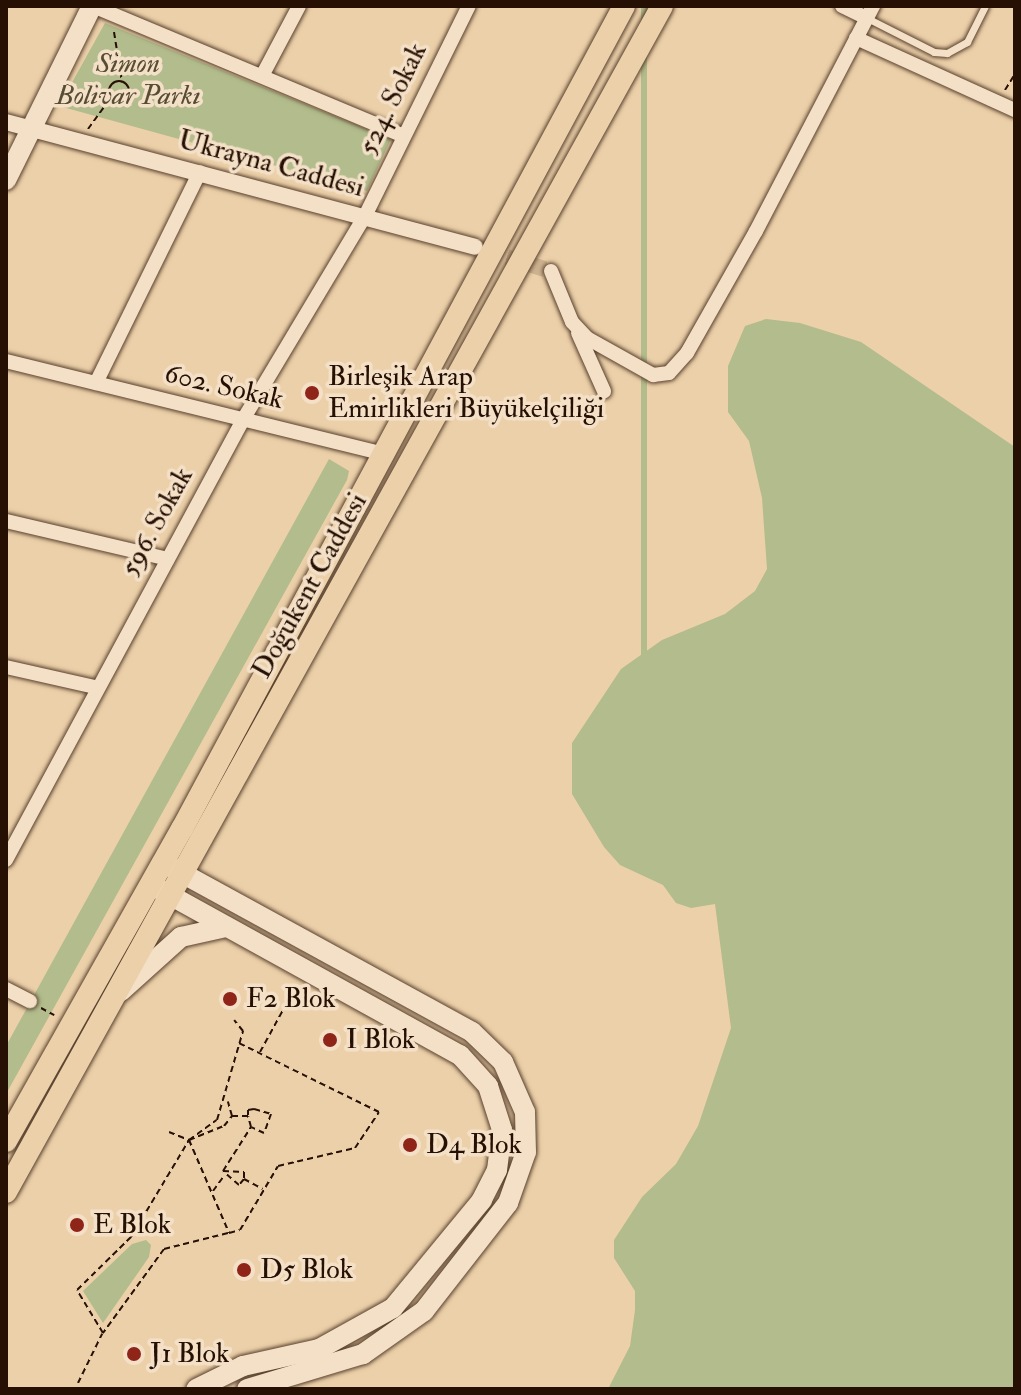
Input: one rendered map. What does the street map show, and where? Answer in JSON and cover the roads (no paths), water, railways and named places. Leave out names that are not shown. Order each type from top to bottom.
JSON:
[{"type":"main road","name":"Doğukent Caddesi","points":[[6,1141],[385,454],[624,6]]},
{"type":"main road","name":"Doğukent Caddesi","points":[[6,1192],[662,6]]},
{"type":"main road","points":[[6,180],[28,128],[96,8]]},
{"type":"main road","points":[[162,862],[472,1032],[503,1062],[525,1112],[526,1152],[508,1203],[424,1311],[363,1354],[247,1389]]},
{"type":"main road","points":[[150,884],[460,1055],[493,1095],[501,1149],[482,1200],[393,1308],[319,1349],[243,1366],[196,1389]]},
{"type":"main road","points":[[115,996],[181,937],[226,927]]},
{"type":"street","points":[[262,76],[299,6]]},
{"type":"street","name":"524. Sokak","points":[[365,216],[402,135],[469,6]]},
{"type":"street","points":[[577,329],[619,359],[653,375],[675,369],[756,231],[870,12],[842,6]]},
{"type":"street","points":[[96,8],[402,135]]},
{"type":"street","points":[[856,38],[1015,110]]},
{"type":"street","name":"Ukrayna Caddesi","points":[[6,122],[475,247]]},
{"type":"street","points":[[96,383],[200,172]]},
{"type":"street","name":"596. Sokak","points":[[6,860],[12,834],[244,418],[365,216]]},
{"type":"street","points":[[551,271],[604,391]]},
{"type":"street","name":"602. Sokak","points":[[6,361],[385,454]]},
{"type":"street","points":[[6,521],[168,559]]},
{"type":"street","points":[[6,667],[95,687]]},
{"type":"street","points":[[6,989],[30,1001]]},
{"type":"lane","points":[[870,12],[934,52],[947,53],[967,42],[985,6]]},
{"type":"tunnel","points":[[484,250],[551,271]]},
{"type":"place","name":"Birleşik Arap Emirlikleri Büyükelçiliği","points":[[312,393]]},
{"type":"place","name":"F2 Blok","points":[[230,999]]},
{"type":"place","name":"I Blok","points":[[330,1040]]},
{"type":"place","name":"D4 Blok","points":[[410,1145]]},
{"type":"place","name":"E Blok","points":[[77,1225]]},
{"type":"place","name":"D5 Blok","points":[[244,1270]]},
{"type":"place","name":"J1 Blok","points":[[134,1354]]},
{"type":"park label","name":"Simon Bolivar Parkı","points":[[128,80]]}]
